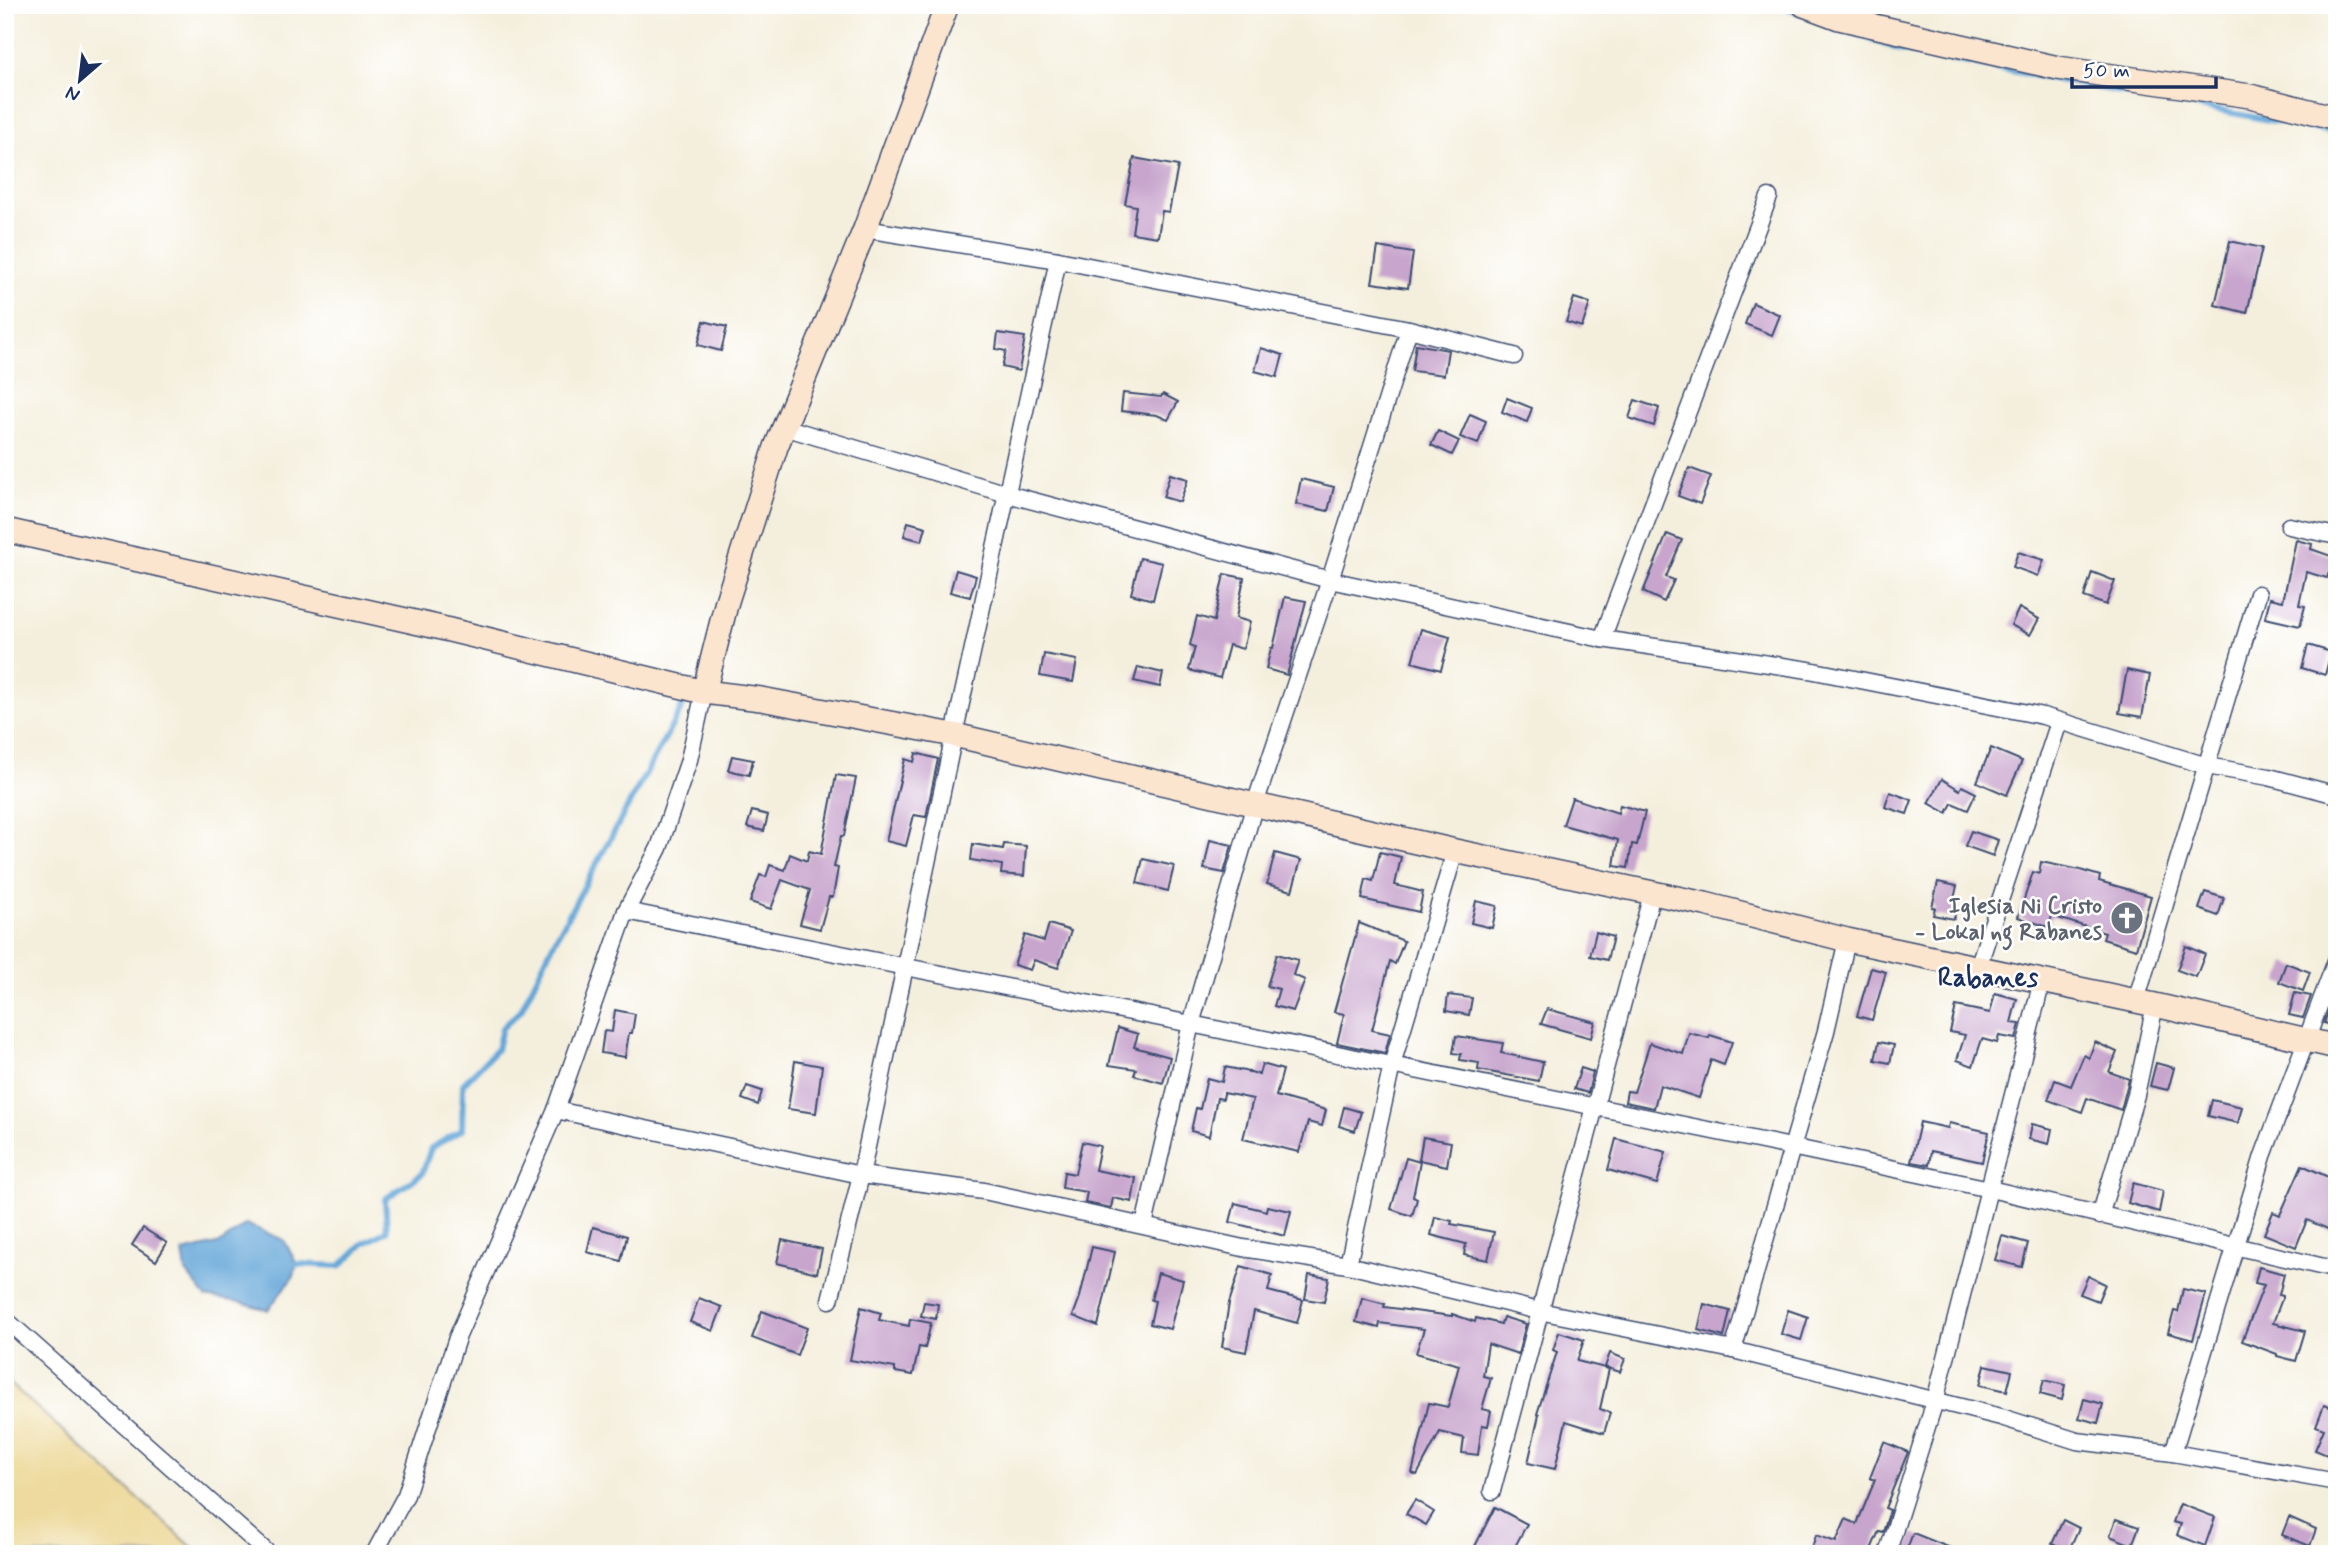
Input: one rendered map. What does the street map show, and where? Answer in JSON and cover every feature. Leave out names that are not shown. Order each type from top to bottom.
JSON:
[{"type":"street","points":[[374,1554],[406,1495],[457,1338],[556,1111],[626,911],[659,848],[689,760],[727,601],[784,427],[865,229],[947,5]]},
{"type":"street","points":[[1804,5],[1839,18],[2058,68],[2250,96],[2337,118]]},
{"type":"street","points":[[1602,639],[1769,197]]},
{"type":"street","points":[[865,229],[1058,260],[1409,329],[1514,356]]},
{"type":"street","points":[[830,1300],[861,1175],[1058,260]]},
{"type":"street","points":[[1144,1225],[1191,1024],[1255,804],[1330,580],[1409,329]]},
{"type":"street","points":[[784,427],[1007,494],[1330,580],[1602,639],[1809,670],[2043,716],[2207,766],[2269,777],[2337,795]]},
{"type":"street","points":[[2289,526],[2337,536]]},
{"type":"street","points":[[5,530],[437,627],[704,692],[761,699],[954,735],[1455,850],[1705,904],[1847,940],[2146,1003],[2337,1047]]},
{"type":"street","points":[[2100,1216],[2136,1095],[2146,1003],[2207,766],[2258,594]]},
{"type":"street","points":[[1978,967],[2059,722]]},
{"type":"street","points":[[1348,1265],[1392,1065],[1455,850]]},
{"type":"street","points":[[1492,1491],[1652,894]]},
{"type":"street","points":[[626,911],[1791,1147],[1990,1189],[2337,1270]]},
{"type":"street","points":[[1733,1350],[1826,1031],[1847,940]]},
{"type":"street","points":[[2173,1453],[2263,1156],[2337,958]]},
{"type":"street","points":[[1887,1554],[1935,1401],[2042,981]]},
{"type":"street","points":[[556,1111],[861,1175],[984,1191],[1243,1248],[1348,1265],[1539,1311],[1733,1350],[2001,1417],[2077,1441],[2173,1453],[2337,1482]]},
{"type":"street","points":[[5,1319],[269,1554]]},
{"type":"sand","points":[[5,1379],[200,1554],[5,1554]]},
{"type":"water","points":[[246,1224],[284,1240],[297,1264],[293,1277],[268,1310],[206,1297],[186,1272],[183,1252],[221,1243]]},
{"type":"building","points":[[1134,158],[1178,166],[1169,212],[1162,211],[1158,237],[1132,233],[1136,206],[1125,204]]},
{"type":"building","points":[[2230,241],[2262,248],[2247,313],[2215,305]]},
{"type":"building","points":[[1378,247],[1413,253],[1408,288],[1372,283]]},
{"type":"building","points":[[1574,298],[1590,303],[1582,327],[1566,322]]},
{"type":"building","points":[[1753,303],[1780,315],[1772,335],[1745,324]]},
{"type":"building","points":[[704,321],[727,327],[721,351],[698,345]]},
{"type":"building","points":[[998,333],[1025,337],[1019,371],[1002,367],[1006,351],[996,349]]},
{"type":"building","points":[[1416,344],[1448,350],[1444,375],[1412,371]]},
{"type":"building","points":[[1261,348],[1283,355],[1277,377],[1255,371]]},
{"type":"building","points":[[1123,393],[1161,397],[1163,394],[1178,402],[1168,420],[1157,415],[1121,411]]},
{"type":"building","points":[[1507,398],[1532,408],[1527,422],[1502,412]]},
{"type":"building","points":[[1635,400],[1659,408],[1654,426],[1629,418]]},
{"type":"building","points":[[1470,414],[1486,421],[1478,444],[1460,437]]},
{"type":"building","points":[[1438,431],[1459,441],[1452,455],[1431,445]]},
{"type":"building","points":[[1689,468],[1711,476],[1700,504],[1678,496]]},
{"type":"building","points":[[1170,474],[1188,479],[1180,502],[1163,497]]},
{"type":"building","points":[[1301,479],[1334,487],[1328,511],[1296,504]]},
{"type":"building","points":[[908,522],[926,527],[922,541],[904,536]]},
{"type":"building","points":[[1667,534],[1682,540],[1666,577],[1674,580],[1664,602],[1643,592]]},
{"type":"building","points":[[2296,540],[2312,544],[2311,549],[2334,557],[2327,578],[2306,572],[2299,605],[2305,606],[2300,626],[2265,618],[2270,598],[2283,601]]},
{"type":"building","points":[[2018,552],[2044,560],[2038,576],[2013,567]]},
{"type":"building","points":[[1140,558],[1162,563],[1153,600],[1131,594]]},
{"type":"building","points":[[956,570],[976,576],[970,597],[950,592]]},
{"type":"building","points":[[2092,572],[2115,581],[2106,605],[2084,597]]},
{"type":"building","points":[[1224,574],[1244,578],[1236,618],[1250,622],[1243,649],[1229,645],[1220,678],[1189,670],[1195,647],[1190,645],[1197,616],[1214,621]]},
{"type":"building","points":[[1285,597],[1306,601],[1287,675],[1266,669]]},
{"type":"building","points":[[2019,608],[2039,619],[2030,635],[2011,625]]},
{"type":"building","points":[[1421,629],[1450,637],[1441,670],[1412,662]]},
{"type":"building","points":[[2308,645],[2331,652],[2325,675],[2302,668]]},
{"type":"building","points":[[1044,654],[1077,660],[1073,682],[1040,676]]},
{"type":"building","points":[[1138,667],[1163,673],[1160,687],[1134,681]]},
{"type":"building","points":[[2127,670],[2150,675],[2142,717],[2119,713]]},
{"type":"building","points":[[1991,748],[2022,761],[2007,795],[1977,782]]},
{"type":"building","points":[[916,753],[938,759],[926,817],[914,815],[906,846],[886,841],[905,759],[914,762]]},
{"type":"building","points":[[732,756],[753,760],[749,775],[728,770]]},
{"type":"building","points":[[836,775],[856,778],[844,836],[841,836],[834,867],[838,868],[833,897],[829,897],[820,929],[800,924],[810,890],[782,880],[771,909],[750,902],[760,875],[766,877],[770,865],[785,870],[790,854],[807,861],[809,851],[821,854]]},
{"type":"building","points":[[1942,779],[1960,790],[1962,786],[1976,793],[1968,810],[1952,803],[1947,813],[1929,803]]},
{"type":"building","points":[[1890,792],[1912,800],[1907,814],[1885,807]]},
{"type":"building","points":[[1572,798],[1618,813],[1620,805],[1645,812],[1637,845],[1632,844],[1628,868],[1614,866],[1618,840],[1563,825]]},
{"type":"building","points":[[752,811],[768,815],[764,831],[747,827]]},
{"type":"building","points":[[1971,831],[1998,840],[1993,856],[1965,846]]},
{"type":"building","points":[[1210,840],[1232,845],[1224,873],[1204,869]]},
{"type":"building","points":[[973,844],[1003,849],[1004,844],[1026,846],[1024,876],[1001,874],[1002,865],[971,860]]},
{"type":"building","points":[[1380,852],[1401,857],[1395,885],[1423,892],[1419,912],[1362,899],[1366,879],[1373,881]]},
{"type":"building","points":[[1275,853],[1301,860],[1292,891],[1267,884]]},
{"type":"building","points":[[1143,859],[1174,866],[1168,891],[1137,883]]},
{"type":"building","points":[[2041,862],[2100,876],[2099,881],[2151,896],[2136,949],[2103,939],[2105,933],[2052,916],[2048,927],[2018,917],[2033,872],[2039,874]]},
{"type":"building","points":[[1938,882],[1957,886],[1953,903],[1957,904],[1954,919],[1933,915],[1935,908],[1932,907]]},
{"type":"building","points":[[2205,892],[2224,898],[2218,916],[2199,909]]},
{"type":"building","points":[[1476,901],[1497,906],[1492,928],[1471,923]]},
{"type":"building","points":[[1359,923],[1404,941],[1395,964],[1390,961],[1372,1030],[1390,1034],[1385,1053],[1337,1043],[1344,1014],[1334,1012]]},
{"type":"building","points":[[1049,924],[1071,931],[1058,968],[1034,960],[1030,970],[1014,965],[1025,935],[1044,941]]},
{"type":"building","points":[[1596,932],[1613,937],[1607,960],[1590,956]]},
{"type":"building","points":[[2186,946],[2205,954],[2196,977],[2177,970]]},
{"type":"building","points":[[1277,954],[1298,960],[1293,975],[1305,980],[1293,1011],[1274,1006],[1279,989],[1267,986]]},
{"type":"building","points":[[2286,963],[2310,972],[2303,991],[2279,982]]},
{"type":"building","points":[[1871,968],[1886,972],[1872,1020],[1857,1016]]},
{"type":"building","points":[[1995,993],[2017,999],[2011,1023],[2020,1024],[2016,1039],[1999,1036],[1997,1043],[1982,1039],[1973,1066],[1957,1060],[1965,1035],[1950,1032],[1956,1006],[1990,1013]]},
{"type":"building","points":[[2295,993],[2311,996],[2303,1018],[2289,1015]]},
{"type":"building","points":[[1448,995],[1472,998],[1469,1015],[1446,1011]]},
{"type":"building","points":[[2332,1001],[2337,1002],[2337,1026],[2324,1023]]},
{"type":"building","points":[[1547,1009],[1595,1022],[1591,1038],[1541,1024]]},
{"type":"building","points":[[615,1010],[635,1014],[625,1057],[601,1053],[604,1031],[612,1032]]},
{"type":"building","points":[[1118,1028],[1138,1034],[1134,1047],[1170,1057],[1163,1083],[1134,1075],[1136,1069],[1109,1065]]},
{"type":"building","points":[[1689,1033],[1709,1038],[1710,1035],[1732,1042],[1724,1065],[1711,1060],[1699,1098],[1660,1085],[1654,1108],[1625,1102],[1627,1091],[1634,1092],[1650,1043],[1683,1054]]},
{"type":"building","points":[[1456,1036],[1503,1043],[1501,1053],[1543,1062],[1539,1081],[1478,1070],[1479,1063],[1460,1060],[1461,1054],[1453,1053]]},
{"type":"building","points":[[1879,1042],[1894,1045],[1890,1063],[1875,1060]]},
{"type":"building","points":[[2095,1042],[2117,1052],[2109,1072],[2129,1079],[2121,1110],[2087,1098],[2082,1112],[2048,1100],[2055,1080],[2071,1086],[2084,1055],[2089,1058]]},
{"type":"building","points":[[795,1061],[822,1066],[816,1113],[788,1109]]},
{"type":"building","points":[[2156,1063],[2174,1068],[2168,1090],[2150,1086]]},
{"type":"building","points":[[1262,1064],[1283,1070],[1276,1096],[1326,1110],[1322,1126],[1308,1122],[1299,1152],[1243,1139],[1253,1099],[1224,1093],[1223,1099],[1217,1098],[1209,1136],[1191,1131],[1196,1108],[1200,1109],[1207,1078],[1222,1082],[1225,1067],[1259,1074]]},
{"type":"building","points":[[1581,1068],[1593,1072],[1588,1093],[1574,1089]]},
{"type":"building","points":[[747,1086],[762,1091],[758,1105],[742,1099]]},
{"type":"building","points":[[2212,1100],[2242,1107],[2238,1123],[2208,1116]]},
{"type":"building","points":[[1344,1107],[1361,1112],[1355,1131],[1339,1126]]},
{"type":"building","points":[[1920,1122],[1948,1128],[1949,1123],[1989,1132],[1982,1162],[1931,1151],[1929,1165],[1911,1162]]},
{"type":"building","points":[[2032,1124],[2052,1129],[2049,1144],[2029,1139]]},
{"type":"building","points":[[1423,1137],[1451,1142],[1447,1166],[1419,1160]]},
{"type":"building","points":[[1616,1139],[1666,1152],[1657,1184],[1608,1170]]},
{"type":"building","points":[[1082,1142],[1100,1146],[1095,1170],[1136,1178],[1132,1202],[1113,1198],[1111,1208],[1085,1203],[1087,1192],[1062,1188],[1064,1172],[1075,1174]]},
{"type":"building","points":[[1406,1158],[1420,1162],[1413,1197],[1417,1199],[1412,1216],[1391,1209]]},
{"type":"building","points":[[2302,1165],[2337,1181],[2337,1233],[2307,1220],[2296,1247],[2264,1234],[2273,1212],[2280,1215]]},
{"type":"building","points":[[2133,1183],[2163,1191],[2159,1212],[2128,1203]]},
{"type":"building","points":[[1235,1203],[1266,1211],[1267,1206],[1291,1211],[1285,1236],[1230,1222]]},
{"type":"building","points":[[1435,1217],[1452,1221],[1451,1224],[1494,1232],[1488,1260],[1464,1255],[1466,1244],[1431,1235]]},
{"type":"building","points":[[593,1227],[627,1236],[621,1261],[587,1252]]},
{"type":"building","points":[[143,1228],[167,1243],[156,1261],[132,1245]]},
{"type":"building","points":[[2002,1236],[2028,1243],[2022,1267],[1995,1260]]},
{"type":"building","points":[[782,1240],[822,1249],[817,1273],[777,1263]]},
{"type":"building","points":[[1092,1247],[1115,1252],[1098,1326],[1073,1316]]},
{"type":"building","points":[[1241,1266],[1272,1275],[1268,1291],[1303,1300],[1297,1323],[1254,1311],[1246,1352],[1222,1347],[1229,1303]]},
{"type":"building","points":[[2259,1267],[2284,1274],[2279,1295],[2283,1296],[2273,1323],[2305,1331],[2296,1361],[2242,1341],[2264,1285],[2255,1283]]},
{"type":"building","points":[[1158,1273],[1183,1280],[1170,1329],[1150,1324],[1155,1301],[1151,1300]]},
{"type":"building","points":[[1309,1275],[1329,1278],[1324,1302],[1305,1299]]},
{"type":"building","points":[[2088,1276],[2105,1284],[2098,1301],[2080,1294]]},
{"type":"building","points":[[2183,1289],[2206,1294],[2193,1340],[2168,1333],[2174,1311],[2178,1312]]},
{"type":"building","points":[[699,1298],[722,1307],[713,1331],[690,1322]]},
{"type":"building","points":[[1362,1298],[1385,1304],[1384,1307],[1452,1314],[1475,1322],[1476,1318],[1501,1324],[1503,1317],[1526,1324],[1518,1354],[1488,1344],[1483,1376],[1491,1378],[1482,1409],[1491,1411],[1488,1426],[1482,1425],[1478,1455],[1462,1453],[1464,1438],[1440,1432],[1417,1475],[1412,1473],[1429,1403],[1448,1407],[1459,1365],[1416,1353],[1424,1329],[1380,1323],[1379,1328],[1356,1322]]},
{"type":"building","points":[[924,1302],[938,1304],[936,1319],[921,1316]]},
{"type":"building","points":[[1704,1304],[1730,1311],[1724,1337],[1698,1330]]},
{"type":"building","points":[[861,1307],[881,1313],[879,1320],[909,1326],[910,1319],[931,1323],[925,1348],[919,1347],[913,1375],[895,1372],[895,1368],[850,1360]]},
{"type":"building","points":[[1788,1310],[1808,1317],[1801,1340],[1781,1334]]},
{"type":"building","points":[[762,1311],[807,1328],[797,1355],[752,1338]]},
{"type":"building","points":[[1559,1332],[1584,1340],[1577,1361],[1609,1369],[1600,1409],[1610,1413],[1604,1433],[1566,1421],[1555,1469],[1528,1463],[1539,1415],[1537,1414],[1557,1352],[1553,1350]]},
{"type":"building","points":[[1610,1353],[1625,1359],[1620,1372],[1605,1367]]},
{"type":"building","points":[[1985,1365],[2012,1371],[2007,1391],[1980,1385]]},
{"type":"building","points":[[2044,1380],[2065,1385],[2062,1400],[2040,1394]]},
{"type":"building","points":[[2084,1399],[2103,1404],[2098,1423],[2079,1418]]},
{"type":"building","points":[[2336,1399],[2337,1459],[2315,1450],[2324,1429],[2316,1426],[2324,1405],[2333,1408]]},
{"type":"building","points":[[1884,1442],[1908,1452],[1885,1508],[1890,1510],[1883,1532],[1879,1531],[1869,1554],[1820,1554],[1811,1551],[1816,1535],[1836,1542],[1846,1519],[1857,1524],[1875,1480],[1870,1478]]},
{"type":"building","points":[[1415,1500],[1434,1512],[1426,1525],[1406,1514]]},
{"type":"building","points":[[2180,1504],[2215,1517],[2205,1546],[2177,1535],[2181,1524],[2173,1522]]},
{"type":"building","points":[[1495,1507],[1527,1524],[1511,1554],[1471,1554]]},
{"type":"building","points":[[2289,1517],[2316,1529],[2310,1546],[2282,1535]]},
{"type":"building","points":[[2116,1519],[2139,1527],[2132,1545],[2110,1536]]},
{"type":"building","points":[[2063,1520],[2079,1528],[2068,1552],[2052,1544]]},
{"type":"building","points":[[1913,1533],[1963,1553],[1963,1554],[1905,1554]]},
{"type":"waterway","points":[[1779,5],[1800,13]]},
{"type":"waterway","points":[[1846,30],[1900,50],[2337,133]]},
{"type":"waterway","points":[[297,1264],[340,1266],[363,1244],[387,1231],[385,1199],[422,1174],[431,1148],[462,1130],[463,1084],[497,1049],[502,1028],[521,1010],[555,940],[687,698]]},
{"type":"place","name":"Iglesia Ni Cristo - Lokal ng Rabanes","points":[[2127,918]]},
{"type":"district","name":"Rabanes","points":[[1988,977]]}]
